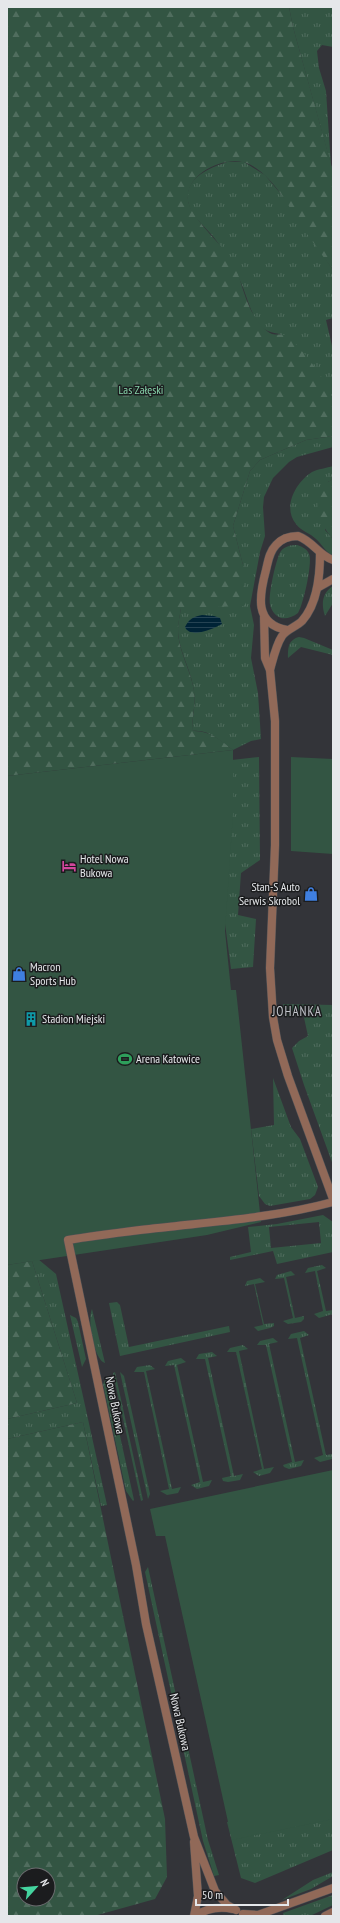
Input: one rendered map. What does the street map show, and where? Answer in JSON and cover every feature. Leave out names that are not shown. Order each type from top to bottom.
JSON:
[{"type":"street","points":[[333,560],[320,553],[314,544],[298,536],[290,536],[277,543],[269,556],[262,583],[261,602],[264,617],[265,658],[270,670],[275,721],[275,845],[270,968],[273,1017],[277,1040],[288,1076],[333,1199]]},
{"type":"street","points":[[270,670],[278,644],[287,630],[303,619],[311,606],[317,588],[320,553]]},
{"type":"street","points":[[317,588],[333,579]]},
{"type":"street","points":[[264,617],[271,625],[287,630]]},
{"type":"street","name":"Nowa Bukowa","points":[[242,1914],[227,1905],[215,1891],[194,1837],[146,1624],[136,1564],[68,1240],[141,1229],[210,1223],[281,1214],[333,1202]]},
{"type":"street","name":"Nowa Bukowa","points":[[194,1837],[198,1896],[195,1916]]},
{"type":"street","points":[[195,1916],[209,1909],[218,1908],[242,1914],[258,1915],[333,1888]]},
{"type":"street","points":[[325,1916],[333,1912]]},
{"type":"green space","name":"Las Załęski","points":[[7,7],[289,7],[293,27],[333,171],[333,270],[273,184],[259,170],[251,165],[231,161],[221,163],[201,173],[193,181],[189,190],[188,200],[191,209],[199,221],[227,254],[235,266],[249,305],[262,327],[269,333],[284,335],[305,354],[326,384],[331,393],[334,404],[333,436],[306,440],[260,460],[250,471],[233,526],[243,565],[246,606],[181,608],[178,627],[180,645],[192,683],[194,696],[192,731],[209,734],[219,739],[233,750],[7,776]]},
{"type":"green space","points":[[289,7],[333,7],[333,47],[322,45],[317,51],[319,68],[326,91],[331,165],[293,27]]},
{"type":"green space","points":[[227,162],[244,162],[265,175],[285,199],[333,270],[333,318],[326,320],[333,350],[333,399],[318,374],[300,351],[285,337],[266,330],[259,323],[253,313],[240,279],[231,263],[214,237],[193,214],[188,200],[190,186],[198,176],[204,172]]},
{"type":"green space","points":[[333,436],[333,447],[297,457],[289,462],[273,478],[264,497],[263,507],[265,536],[260,552],[250,606],[254,625],[251,658],[258,693],[261,739],[251,741],[233,750],[209,734],[192,731],[194,707],[193,684],[180,645],[178,626],[181,608],[243,565],[233,526],[250,471],[260,460],[306,440]]},
{"type":"green space","points":[[333,466],[333,479],[328,482],[325,530],[333,539],[333,555],[328,552],[314,537],[296,524],[290,510],[296,488],[306,476],[317,470]]},
{"type":"green space","points":[[333,479],[333,539],[327,532],[319,516],[318,499],[320,491]]},
{"type":"green space","points":[[297,545],[304,548],[309,554],[310,566],[307,584],[298,613],[294,616],[281,618],[277,616],[270,604],[270,593],[273,577],[281,551],[288,546]]},
{"type":"green space","points":[[333,586],[333,603],[325,616],[323,599],[329,589]]},
{"type":"green space","points":[[299,637],[333,650],[333,655],[301,647],[288,658],[291,642],[295,638]]},
{"type":"green space","name":"Arena Katowice","points":[[233,750],[233,813],[225,931],[231,990],[236,990],[261,1222],[207,1235],[7,1265],[7,776]]},
{"type":"green space","points":[[259,757],[260,860],[241,873],[238,915],[256,919],[253,967],[231,969],[210,809],[214,762]]},
{"type":"green space","points":[[291,757],[333,759],[333,854],[291,851]]},
{"type":"green space","points":[[283,1004],[333,1005],[333,1165],[292,1048],[299,1041],[308,1036],[303,1013],[286,1017]]},
{"type":"green space","points":[[273,1078],[291,1127],[300,1139],[318,1187],[315,1195],[310,1199],[270,1206],[265,1204],[259,1196],[251,1129],[274,1125]]},
{"type":"green space","points":[[323,1215],[333,1222],[333,1252],[277,1264],[273,1251],[230,1260],[230,1257],[251,1252],[248,1227],[277,1224]],"holes":[[[319,1222],[321,1243],[271,1248],[269,1227]]]},
{"type":"green space","points":[[38,1259],[56,1274],[107,1505],[101,1506],[83,1422],[7,1439],[7,1419],[77,1403],[32,1261]]},
{"type":"green space","points":[[32,1261],[77,1403],[7,1419],[7,1265]]},
{"type":"green space","points":[[322,1265],[326,1268],[317,1271],[326,1311],[333,1310],[333,1314],[319,1318],[314,1314],[323,1311],[315,1271],[305,1273],[308,1268]]},
{"type":"green space","points":[[291,1271],[295,1275],[286,1277],[295,1318],[304,1316],[304,1319],[301,1322],[288,1324],[283,1321],[293,1318],[284,1278],[275,1279],[277,1275]]},
{"type":"green space","points":[[260,1278],[265,1282],[255,1284],[264,1324],[274,1323],[274,1326],[258,1331],[254,1327],[263,1325],[254,1284],[245,1286],[247,1281]]},
{"type":"green space","points":[[117,1302],[120,1305],[129,1347],[229,1326],[230,1332],[120,1356],[109,1303]]},
{"type":"green space","points":[[92,1309],[105,1363],[98,1355],[92,1339],[90,1321]]},
{"type":"green space","points":[[70,1315],[76,1318],[78,1322],[86,1359],[82,1367]]},
{"type":"green space","points":[[304,1331],[309,1335],[300,1338],[326,1455],[333,1454],[332,1459],[320,1462],[314,1458],[323,1455],[297,1338],[288,1339],[291,1334]]},
{"type":"green space","points":[[273,1338],[278,1342],[269,1344],[295,1462],[304,1460],[301,1466],[289,1469],[283,1465],[292,1462],[266,1345],[257,1345],[260,1341]]},
{"type":"green space","points":[[243,1345],[248,1349],[239,1351],[264,1469],[274,1467],[270,1473],[259,1476],[253,1472],[262,1469],[236,1352],[227,1352],[230,1348]]},
{"type":"green space","points":[[212,1352],[217,1356],[208,1358],[234,1476],[243,1474],[240,1480],[228,1482],[223,1481],[222,1478],[231,1476],[205,1359],[196,1359],[199,1354]]},
{"type":"green space","points":[[181,1358],[186,1362],[177,1365],[203,1482],[212,1480],[209,1486],[197,1489],[191,1485],[200,1482],[174,1365],[165,1366],[168,1361]]},
{"type":"green space","points":[[150,1365],[155,1369],[146,1371],[172,1489],[181,1487],[178,1493],[167,1495],[160,1491],[169,1489],[144,1372],[134,1372],[137,1367]]},
{"type":"green space","points":[[115,1372],[143,1500],[141,1501],[113,1373]]},
{"type":"green space","points":[[120,1372],[124,1376],[150,1494],[148,1499]]},
{"type":"green space","points":[[107,1376],[133,1501],[126,1491],[103,1384]]},
{"type":"green space","points":[[83,1422],[165,1819],[167,1877],[155,1899],[94,1916],[7,1916],[7,1439]]},
{"type":"green space","points":[[333,1470],[333,1819],[232,1840],[165,1536],[156,1536],[150,1509]]},
{"type":"green space","points":[[148,1567],[179,1709],[174,1706],[145,1572]]},
{"type":"green space","points":[[182,1720],[208,1840],[219,1875],[214,1876],[203,1841],[178,1725]]},
{"type":"green space","points":[[333,1799],[333,1850],[255,1883],[241,1878],[227,1822]]},
{"type":"green space","points":[[333,1872],[333,1876],[311,1889],[282,1900],[313,1880]]},
{"type":"green space","points":[[333,1895],[333,1905],[310,1916],[284,1916],[283,1913]]},
{"type":"water","points":[[202,615],[220,618],[222,624],[202,632],[197,633],[188,631],[185,627],[188,622]]},
{"type":"place","name":"Hotel Nowa Bukowa","points":[[69,866]]},
{"type":"place","name":"Stan-S Auto Serwis Skrobol","points":[[311,894]]},
{"type":"place","name":"Macron Sports Hub","points":[[19,974]]},
{"type":"place","name":"Stadion Miejski","points":[[31,1019]]},
{"type":"place","name":"Arena Katowice","points":[[125,1059]]},
{"type":"district","name":"JOHANKA","points":[[297,1011]]}]
